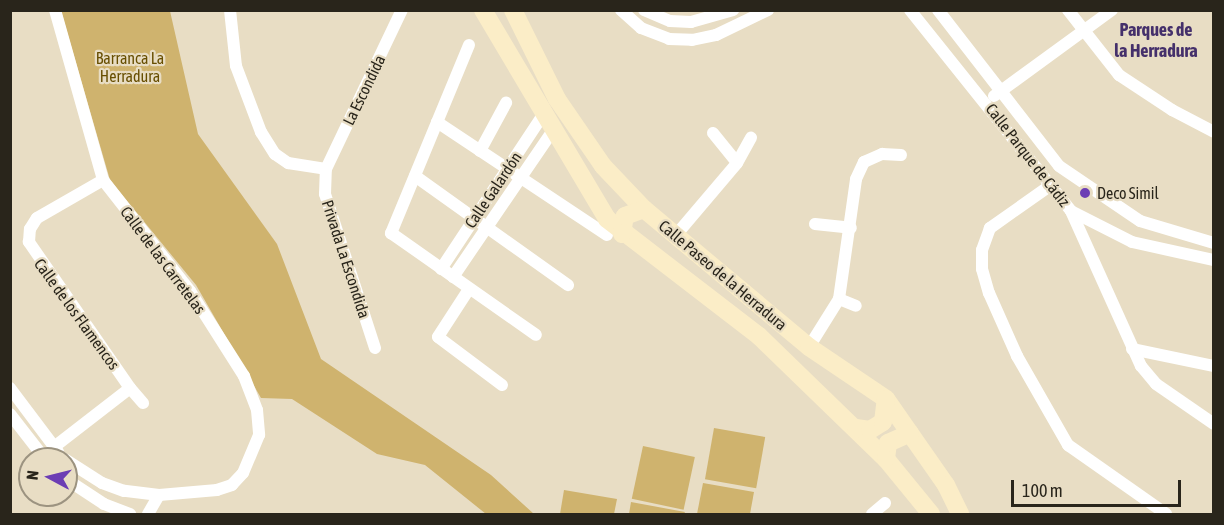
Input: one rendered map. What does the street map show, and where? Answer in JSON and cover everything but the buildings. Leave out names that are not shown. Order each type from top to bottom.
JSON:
[{"type":"main road","name":"Calle Paseo de la Herradura","points":[[483,10],[615,234],[759,336],[886,459],[931,514]]},
{"type":"main road","name":"Calle Paseo de la Herradura","points":[[513,10],[557,99],[589,150],[644,209],[809,347],[886,399],[946,485],[960,514]]},
{"type":"main road","points":[[596,204],[611,204],[617,200],[620,184]]},
{"type":"main road","points":[[615,234],[625,216],[644,209]]},
{"type":"main road","points":[[856,428],[870,430],[883,422],[886,399]]},
{"type":"main road","points":[[886,459],[888,443],[910,433]]},
{"type":"street","name":"Calle de las Carretelas","points":[[56,10],[102,180],[190,291],[244,376],[254,402],[259,435],[253,456],[232,484],[217,490],[159,495]]},
{"type":"street","points":[[230,10],[236,66],[261,132],[275,154],[288,163],[326,169]]},
{"type":"street","name":"La Escondida","points":[[326,169],[402,10]]},
{"type":"street","points":[[621,10],[641,28],[669,39],[692,40],[716,35],[768,10]]},
{"type":"street","points":[[644,10],[670,21],[691,22],[733,10]]},
{"type":"street","name":"Calle Parque de Cádiz","points":[[910,10],[986,101],[1071,212],[1132,242],[1214,260]]},
{"type":"street","name":"Calle Parque de Cádiz","points":[[938,10],[1059,166],[1140,221],[1214,243]]},
{"type":"street","points":[[1068,10],[1119,75],[1172,110],[1214,132]]},
{"type":"street","points":[[986,101],[1001,93],[1112,10]]},
{"type":"street","points":[[469,45],[391,233],[536,335]]},
{"type":"street","points":[[480,151],[506,103]]},
{"type":"street","name":"Calle Galardón","points":[[441,268],[545,112]]},
{"type":"street","points":[[437,122],[508,169],[615,234]]},
{"type":"street","name":"Calle Galardón","points":[[453,277],[554,129]]},
{"type":"street","points":[[713,133],[736,162]]},
{"type":"street","points":[[676,235],[736,162],[751,138]]},
{"type":"street","points":[[809,347],[839,299],[856,179],[864,162],[882,154],[901,155]]},
{"type":"street","name":"Privada La Escondida","points":[[326,169],[325,194],[375,348]]},
{"type":"street","points":[[415,176],[568,285]]},
{"type":"street","name":"Calle de los Flamencos","points":[[54,447],[130,388],[29,242],[30,229],[37,218],[102,180]]},
{"type":"street","points":[[1051,185],[990,228],[982,259],[989,293],[1017,356],[1068,446],[1166,514]]},
{"type":"street","points":[[1071,212],[1132,349],[1156,384],[1214,424]]},
{"type":"street","points":[[1132,242],[1140,221]]},
{"type":"street","points":[[815,224],[850,228]]},
{"type":"street","points":[[470,289],[438,337],[502,385]]},
{"type":"street","points":[[839,299],[856,306]]},
{"type":"street","points":[[1132,349],[1214,366]]},
{"type":"street","points":[[10,388],[54,447]]},
{"type":"street","points":[[130,388],[143,403]]},
{"type":"street","points":[[10,414],[36,447]]},
{"type":"street","points":[[78,466],[117,488],[159,495],[147,514]]},
{"type":"street","points":[[78,487],[96,500],[130,514]]},
{"type":"street","points":[[872,514],[885,503]]},
{"type":"green space","name":"Barranca La Herradura","points":[[61,11],[170,11],[198,134],[277,244],[321,359],[491,475],[534,514],[486,514],[425,465],[377,454],[292,399],[261,398],[196,285],[110,180]]},
{"type":"green space","points":[[714,428],[765,437],[756,488],[705,479]]},
{"type":"green space","points":[[643,446],[695,457],[684,510],[632,499]]},
{"type":"green space","points":[[703,483],[754,492],[750,514],[697,514]]},
{"type":"green space","points":[[564,490],[617,499],[614,514],[560,514]]},
{"type":"green space","points":[[631,502],[685,512],[684,514],[629,514]]},
{"type":"place","name":"Deco Simil","points":[[1085,193]]},
{"type":"district","name":"Parques de la Herradura","points":[[1156,42]]}]
